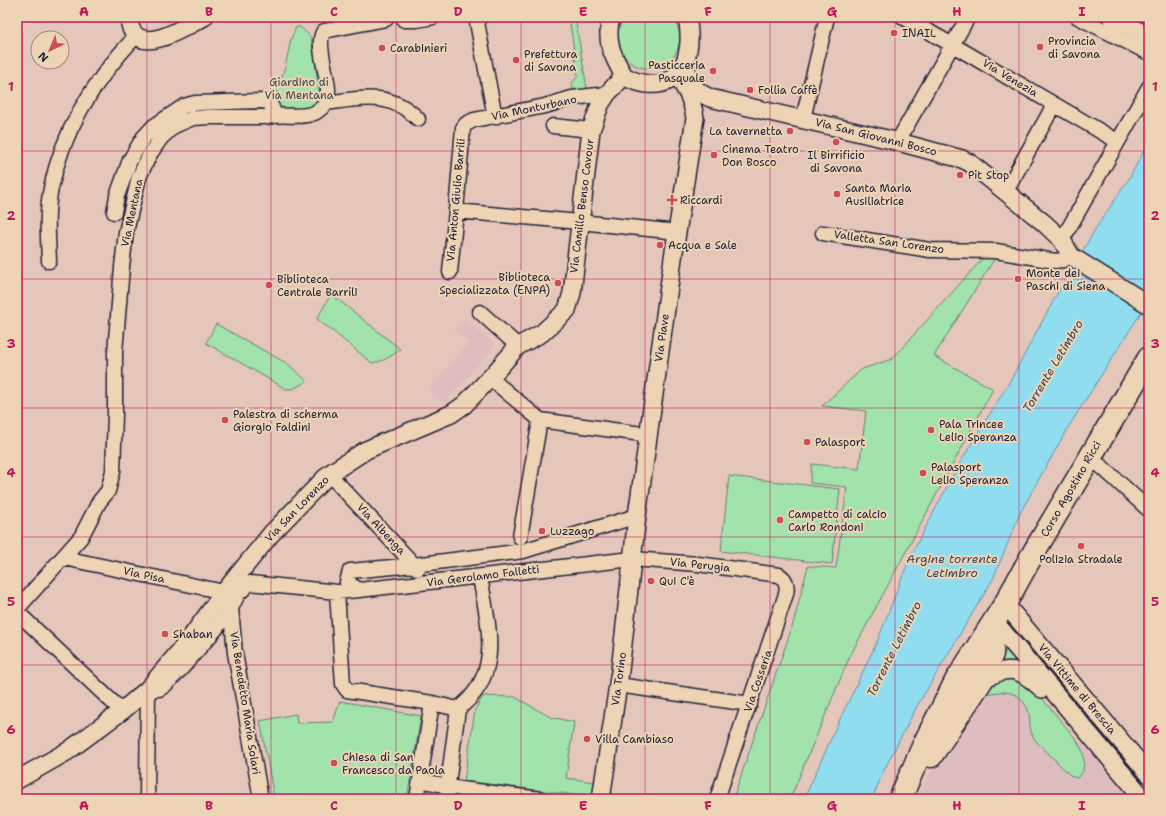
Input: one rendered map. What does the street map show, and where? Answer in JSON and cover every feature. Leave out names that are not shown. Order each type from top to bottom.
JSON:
[{"type":"main road","name":"Corso Agostino Ricci","points":[[900,799],[925,742],[956,681],[1000,612],[1149,358]]},
{"type":"main road","name":"Corso Agostino Ricci","points":[[903,799],[982,680],[992,654],[1000,612]]},
{"type":"street","points":[[131,17],[130,29],[136,36],[145,40],[156,40],[204,17]]},
{"type":"street","points":[[418,119],[402,105],[383,99],[364,98],[327,102],[328,90],[321,46],[321,34],[324,31],[385,18],[388,22],[398,24],[405,18],[417,20],[433,17]]},
{"type":"street","points":[[476,17],[495,117]]},
{"type":"street","points":[[611,17],[608,29],[612,55],[624,76],[639,83],[648,84],[658,84],[668,80],[676,75],[686,61],[690,39],[687,17]]},
{"type":"street","points":[[803,119],[827,17]]},
{"type":"street","name":"Via Venezia","points":[[903,17],[1117,141]]},
{"type":"street","points":[[898,141],[968,17]]},
{"type":"street","points":[[1078,17],[1149,53]]},
{"type":"street","points":[[1111,17],[1149,36]]},
{"type":"street","points":[[49,261],[48,217],[51,188],[65,142],[81,107],[116,58],[136,36]]},
{"type":"street","name":"Via San Giovanni Bosco","points":[[686,61],[690,82],[696,90],[710,98],[898,141],[962,159],[970,163],[1044,223],[1062,240],[1072,256]]},
{"type":"street","name":"Via Piave","points":[[632,559],[673,258],[695,118],[693,103],[676,75]]},
{"type":"street","name":"Via Camillo Benso Cavour","points":[[542,333],[568,310],[572,293],[591,130],[596,113],[607,94],[624,76]]},
{"type":"street","points":[[1062,240],[1149,87]]},
{"type":"street","name":"Via Monturbano","points":[[463,128],[466,124],[474,120],[545,106],[572,98],[607,94]]},
{"type":"street","name":"Via Piave","points":[[695,118],[701,106],[710,98]]},
{"type":"street","name":"Via Mentana","points":[[114,212],[117,196],[130,160],[143,138],[154,126],[184,106],[195,103],[264,101],[270,104],[275,115]]},
{"type":"street","name":"Via Mentana","points":[[17,609],[64,558],[81,537],[99,502],[108,491],[113,471],[115,352],[118,300],[126,232],[139,177],[150,154],[161,138],[174,126],[193,118],[308,115],[315,112],[327,102]]},
{"type":"street","points":[[1006,191],[1054,105]]},
{"type":"street","points":[[553,126],[591,130]]},
{"type":"street","name":"Via Anton Giulio Barrili","points":[[450,272],[463,128]]},
{"type":"street","points":[[456,211],[678,232]]},
{"type":"street","name":"Valletta San Lorenzo","points":[[823,233],[930,250],[996,251],[1055,261],[1063,260],[1072,256]]},
{"type":"street","points":[[1072,256],[1149,305]]},
{"type":"street","points":[[480,312],[518,346]]},
{"type":"street","name":"Via San Lorenzo","points":[[17,780],[68,751],[122,711],[148,689],[189,640],[224,592],[272,534],[329,474],[366,450],[451,414],[464,405],[518,346],[542,333]]},
{"type":"street","points":[[490,378],[540,420],[649,435]]},
{"type":"street","points":[[520,537],[540,420]]},
{"type":"street","points":[[1089,458],[1102,467],[1149,510]]},
{"type":"street","name":"Via Albenga","points":[[329,474],[432,583]]},
{"type":"street","points":[[359,590],[347,582],[350,571],[414,565],[523,551],[637,516]]},
{"type":"street","name":"Via Pisa","points":[[64,558],[224,592]]},
{"type":"street","name":"Via Perugia","points":[[632,559],[698,564],[768,573]]},
{"type":"street","name":"Via Gerolamo Falletti","points":[[337,592],[432,583],[632,559]]},
{"type":"street","name":"Via Torino","points":[[601,799],[618,685],[632,559]]},
{"type":"street","name":"Via Cosseria","points":[[717,799],[787,590],[787,585],[782,577],[768,573]]},
{"type":"street","points":[[447,793],[458,709],[468,702],[476,691],[485,675],[490,656],[489,634],[480,577]]},
{"type":"street","name":"Via San Lorenzo","points":[[148,689],[159,689],[164,686],[199,650],[231,608],[238,594],[250,583],[337,592]]},
{"type":"street","points":[[337,592],[343,684],[347,690],[432,703],[458,709]]},
{"type":"street","name":"Via Benedetto Maria Solari","points":[[231,608],[235,653],[261,799]]},
{"type":"street","points":[[17,612],[122,711]]},
{"type":"street","name":"Via Vittime di Brescia","points":[[1000,612],[1075,717],[1144,799]]},
{"type":"street","name":"Via Vittime di Brescia","points":[[1000,612],[1149,774]]},
{"type":"street","name":"Via Vittime di Brescia","points":[[982,680],[996,672],[1007,669],[1019,672],[1031,678],[1062,711],[1075,717]]},
{"type":"street","points":[[618,685],[750,704]]},
{"type":"street","points":[[147,799],[148,689]]},
{"type":"street","points":[[417,799],[432,703]]},
{"type":"street","points":[[420,780],[447,793],[541,799]]},
{"type":"shaded area","points":[[465,319],[495,345],[444,404],[428,390],[469,343],[454,330]]},
{"type":"shaded area","points":[[989,686],[1040,696],[1076,739],[1091,749],[1133,799],[914,799]]},
{"type":"green space","points":[[569,17],[575,17],[587,89],[573,90],[572,83],[578,76]]},
{"type":"green space","points":[[625,17],[673,17],[679,33],[679,46],[673,57],[663,64],[652,68],[640,67],[629,61],[618,45],[619,29]]},
{"type":"green space","name":"Giardino di Via Mentana","points":[[296,27],[300,27],[311,37],[321,102],[314,108],[278,110],[276,107],[277,91],[285,67],[291,39]]},
{"type":"green space","points":[[985,256],[995,258],[934,356],[993,389],[850,656],[790,799],[733,799],[793,624],[808,566],[836,568],[847,487],[810,483],[812,464],[859,469],[866,411],[822,406],[862,369],[892,359]]},
{"type":"green space","points":[[331,294],[400,349],[387,358],[372,363],[317,319]]},
{"type":"green space","points":[[216,324],[288,364],[307,381],[293,389],[286,389],[206,343]]},
{"type":"green space","name":"Campetto di calcio Carlo Rondoni","points":[[729,476],[840,489],[832,564],[721,551]]},
{"type":"green space","points":[[1008,648],[1017,665],[997,663]]},
{"type":"green space","points":[[999,679],[1017,679],[1040,696],[1076,739],[1083,752],[1083,771],[1080,776],[1076,778],[1071,776],[1036,741],[1031,731],[1026,705],[1020,698],[1006,692],[984,694],[989,686]]},
{"type":"green space","points":[[483,696],[515,697],[550,717],[574,722],[566,778],[594,782],[592,797],[464,781],[475,710]]},
{"type":"green space","points":[[340,701],[421,716],[407,799],[274,799],[260,721],[296,714],[297,723],[333,722]]},
{"type":"water","name":"Argine torrente Letimbro","points":[[1149,141],[1149,300],[1069,426],[1021,511],[993,579],[917,706],[884,770],[872,799],[804,799],[838,723],[877,642],[910,557],[958,466],[1010,381],[1056,296],[1096,228],[1130,177]]},
{"type":"place","name":"INAIL","points":[[894,33]]},
{"type":"place","name":"Provincia di Savona","points":[[1040,47]]},
{"type":"place","name":"Carabinieri","points":[[382,48]]},
{"type":"place","name":"Prefettura di Savona","points":[[516,60]]},
{"type":"place","name":"Pasticceria Pasquale","points":[[713,71]]},
{"type":"place","name":"Follia Caffè","points":[[750,90]]},
{"type":"place","name":"La tavernetta","points":[[790,131]]},
{"type":"place","name":"Il Birrificio di Savona","points":[[836,142]]},
{"type":"place","name":"Cinema Teatro Don Bosco","points":[[714,155]]},
{"type":"place","name":"Pit Stop","points":[[960,175]]},
{"type":"place","name":"Santa Maria Ausiliatrice","points":[[837,194]]},
{"type":"place","name":"Riccardi","points":[[672,200]]},
{"type":"place","name":"Acqua e Sale","points":[[660,245]]},
{"type":"place","name":"Monte dei Paschi di Siena","points":[[1018,279]]},
{"type":"place","name":"Biblioteca Specializzata (ENPA)","points":[[558,283]]},
{"type":"place","name":"Biblioteca Centrale Barrili","points":[[269,285]]},
{"type":"place","name":"Palestra di scherma Giorgio Faldini","points":[[225,420]]},
{"type":"place","name":"Pala Trincee Lelio Speranza","points":[[931,430]]},
{"type":"place","name":"Palasport","points":[[807,442]]},
{"type":"place","name":"Palasport Lelio Speranza","points":[[923,473]]},
{"type":"place","name":"Campetto di calcio Carlo Rondoni","points":[[780,520]]},
{"type":"place","name":"Luzzago","points":[[542,531]]},
{"type":"place","name":"Polizia Stradale","points":[[1081,546]]},
{"type":"place","name":"Qui C'è","points":[[651,581]]},
{"type":"place","name":"Shaban","points":[[165,634]]},
{"type":"place","name":"Villa Cambiaso","points":[[587,739]]},
{"type":"place","name":"Chiesa di San Francesco da Paola","points":[[334,763]]},
{"type":"water label","name":"Torrente Letimbro","points":[[1053,366]]},
{"type":"water label","name":"Torrente Letimbro","points":[[894,649]]}]
